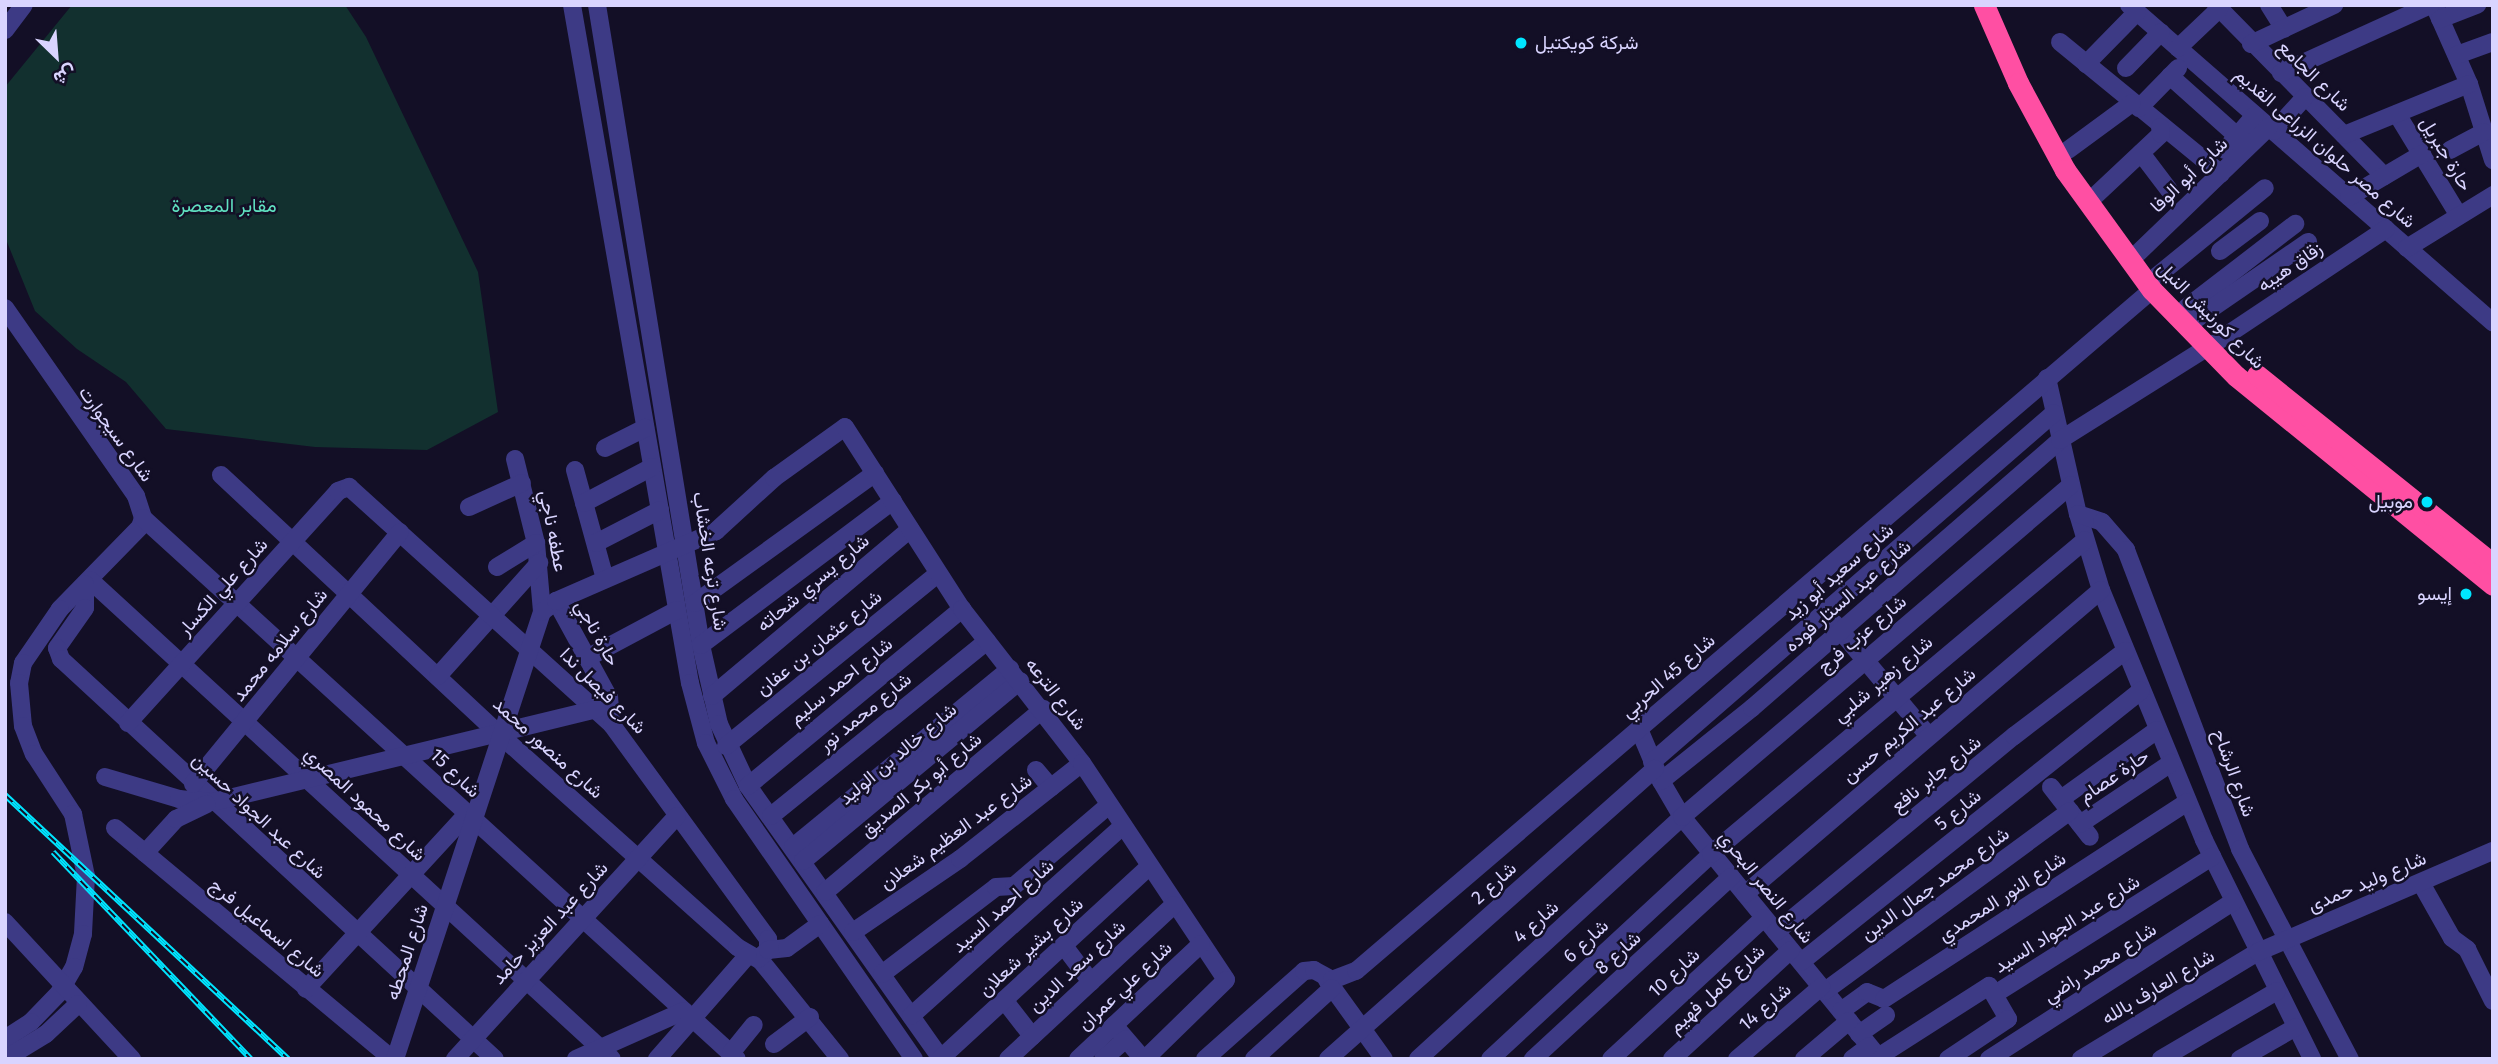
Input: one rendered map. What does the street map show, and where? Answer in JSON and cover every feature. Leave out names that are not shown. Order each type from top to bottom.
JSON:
[{"type":"highway","name":"شارع كورنيش النيل","points":[[1984,5],[2018,83],[2065,170],[2155,283],[2212,345],[2493,585]]},
{"type":"highway","name":"شارع كورنيش النيل","points":[[1998,5],[2068,150],[2096,195],[2138,253],[2155,283],[2191,314],[2212,345],[2493,564]]},
{"type":"street","points":[[7,23],[24,5]]},
{"type":"street","name":"شارع ترعه الخشاب","points":[[572,5],[696,714],[718,772],[914,1059]]},
{"type":"street","name":"شارع ترعه الخشاب","points":[[597,5],[687,544],[701,645],[726,746],[748,786],[941,1058]]},
{"type":"street","points":[[2269,5],[2284,29]]},
{"type":"street","points":[[2281,73],[2435,10],[2477,5]]},
{"type":"street","points":[[2243,44],[2284,29],[2302,12],[2333,6]]},
{"type":"street","points":[[2068,150],[2136,106],[2170,76],[2184,52],[2218,7]]},
{"type":"street","name":"شارع الجامع","points":[[2218,7],[2243,44],[2281,73],[2384,176]]},
{"type":"street","points":[[2086,65],[2133,9]]},
{"type":"street","name":"شارع مصر حلوان الزراعى القديم","points":[[2133,9],[2493,322]]},
{"type":"street","points":[[2435,10],[2485,121],[2493,160]]},
{"type":"street","points":[[2126,68],[2161,33]]},
{"type":"street","points":[[2060,42],[2160,127],[2179,136],[2221,173]]},
{"type":"street","points":[[2457,55],[2493,42]]},
{"type":"street","points":[[2170,76],[2231,143],[2255,115]]},
{"type":"street","points":[[2344,135],[2469,85]]},
{"type":"street","name":"شارع أبو الوفا","points":[[2138,253],[2305,97]]},
{"type":"street","name":"حارة جبريل","points":[[2397,114],[2459,216]]},
{"type":"street","points":[[2450,150],[2485,121]]},
{"type":"street","points":[[2096,195],[2162,132],[2160,127]]},
{"type":"street","points":[[2141,153],[2169,190]]},
{"type":"street","points":[[2349,197],[2421,154]]},
{"type":"street","name":"شارع 45 الحربي","points":[[1215,1056],[1304,971],[1314,970],[1329,983],[1356,971],[2265,188]]},
{"type":"street","points":[[2407,248],[2493,195]]},
{"type":"street","points":[[2245,204],[2275,240]]},
{"type":"street","points":[[2220,251],[2260,222]]},
{"type":"street","points":[[2191,314],[2295,224]]},
{"type":"street","name":"زقاق هيبه","points":[[2060,440],[2212,345],[2386,229]]},
{"type":"street","points":[[2191,314],[2308,242]]},
{"type":"street","points":[[613,250],[637,246]]},
{"type":"street","name":"شارع سيجوارت","points":[[5,308],[136,496],[143,518]]},
{"type":"street","points":[[2047,378],[2078,514],[2101,590],[2187,802],[2233,902],[2312,1059]]},
{"type":"street","name":"شارع سعيد أبو زيد","points":[[1656,770],[1824,612],[2054,414]]},
{"type":"street","points":[[605,448],[645,428]]},
{"type":"street","name":"شارع الترعه","points":[[687,544],[727,523],[774,478],[842,428],[849,431],[962,610],[1043,709],[1082,763],[1226,980],[1224,985],[1144,1059]]},
{"type":"street","name":"شارع عبد الستار فوده","points":[[1656,770],[1752,708],[1839,629],[2060,440]]},
{"type":"street","name":"عطفه ناجي","points":[[515,459],[549,606]]},
{"type":"street","points":[[584,503],[652,467]]},
{"type":"street","points":[[575,470],[605,579]]},
{"type":"street","points":[[695,603],[876,473]]},
{"type":"street","name":"شارع منصور محمد","points":[[220,475],[499,733],[640,857],[758,955],[810,1017],[840,1059]]},
{"type":"street","points":[[470,508],[494,492],[522,483]]},
{"type":"street","name":"شارع عزب فرج","points":[[1682,817],[2071,485]]},
{"type":"street","name":"شارع علي الكسار","points":[[128,723],[340,489],[352,489]]},
{"type":"street","name":"شارع فيصل ندا","points":[[352,489],[612,725],[663,788],[677,816],[767,937],[758,955]]},
{"type":"street","points":[[701,645],[893,501]]},
{"type":"street","points":[[596,543],[660,510]]},
{"type":"street","name":"شارع الرشاح","points":[[2078,514],[2102,522],[2126,550],[2240,849],[2350,1059]]},
{"type":"street","points":[[5,1039],[31,1022],[59,993],[74,967],[83,934],[82,842],[73,814],[34,754],[19,701],[23,663],[60,609],[88,582],[143,518]]},
{"type":"street","name":"شارع 15","points":[[143,518],[734,1056]]},
{"type":"street","name":"شارع يسري شحاته","points":[[712,696],[910,529]]},
{"type":"street","name":"شارع سلامه محمد","points":[[194,784],[400,532]]},
{"type":"street","name":"شارع زهير شلبي","points":[[1711,854],[1895,696],[2085,540]]},
{"type":"street","points":[[497,567],[536,543]]},
{"type":"street","points":[[549,606],[687,544]]},
{"type":"street","points":[[438,676],[539,563]]},
{"type":"street","name":"شارع عثمان بن عفان","points":[[726,746],[938,574]]},
{"type":"street","name":"شارع محمود المصري","points":[[88,582],[606,1054]]},
{"type":"street","name":"شارع عبد الجواد حسين","points":[[88,582],[85,608],[60,644],[58,656],[213,802],[495,1059]]},
{"type":"street","name":"شارع عبد الكريم حسن","points":[[1745,894],[2101,590]]},
{"type":"street","name":"شارع المحطه","points":[[393,1059],[444,906],[470,816],[528,648],[549,606]]},
{"type":"street","name":"حارة ناجي","points":[[549,606],[587,658],[609,698],[612,725]]},
{"type":"street","points":[[587,658],[677,610]]},
{"type":"street","name":"شارع احمد سليم","points":[[748,786],[962,610]]},
{"type":"street","points":[[1824,612],[1928,735]]},
{"type":"street","name":"شارع محمد نور","points":[[771,816],[987,641]]},
{"type":"street","name":"شارع جابر نافع","points":[[1776,932],[2014,736],[2125,651]]},
{"type":"street","name":"شارع خالد بن الوليد","points":[[798,854],[1015,675]]},
{"type":"street","name":"شارع 5","points":[[1796,956],[2141,691]]},
{"type":"street","points":[[145,853],[183,813],[213,802],[597,709]]},
{"type":"street","name":"شارع أبو بكر الصديق","points":[[825,892],[1043,709]]},
{"type":"street","name":"شارع النصر البحري","points":[[1639,729],[1656,770],[1682,817],[1863,1038]]},
{"type":"street","points":[[2070,812],[2157,730]]},
{"type":"street","name":"شارع عبد العظيم شعلان","points":[[853,932],[960,859],[1082,763]]},
{"type":"street","name":"حارة عصام","points":[[2070,812],[2171,763]]},
{"type":"street","points":[[1036,770],[1051,788]]},
{"type":"street","name":"شارع 2","points":[[1328,1059],[1656,770]]},
{"type":"street","points":[[105,777],[179,799],[213,802]]},
{"type":"street","name":"شارع النور المحمدي","points":[[1863,1038],[1867,992],[1886,999],[2187,802]]},
{"type":"street","points":[[882,974],[996,887],[1014,886],[1109,805]]},
{"type":"street","name":"شارع محمد جمال الدين","points":[[1823,989],[2070,812]]},
{"type":"street","points":[[306,989],[411,875],[470,816]]},
{"type":"street","name":"شارع عبد العزيز حامد","points":[[455,1059],[525,979],[677,816]]},
{"type":"street","name":"شارع 4","points":[[1418,1059],[1682,817]]},
{"type":"street","name":"شارع احمد السيد","points":[[911,1016],[1122,826]]},
{"type":"street","name":"شارع اسماعيل فرج","points":[[115,828],[393,1059]]},
{"type":"street","name":"شارع وليد حمدى","points":[[2258,951],[2493,851]]},
{"type":"street","name":"شارع 6","points":[[1490,1059],[1711,854]]},
{"type":"street","name":"شارع عبد الجواد السيد","points":[[1863,1038],[1983,986],[1995,994],[2212,856]]},
{"type":"street","name":"شارع بشير شعلان","points":[[941,1058],[1149,867]]},
{"type":"street","name":"شارع 8","points":[[1533,1059],[1731,877]]},
{"type":"street","points":[[2421,883],[2452,938],[2467,949],[2493,1001]]},
{"type":"street","name":"شارع محمد راضي","points":[[1989,1059],[2233,902]]},
{"type":"street","name":"شارع سعد الدين","points":[[1008,1059],[1174,905]]},
{"type":"street","name":"شارع 10","points":[[1611,1059],[1764,918]]},
{"type":"street","points":[[5,922],[78,1004],[132,1059]]},
{"type":"street","points":[[657,1059],[689,1014],[758,955],[787,948],[820,924]]},
{"type":"street","name":"شارع علي عمران","points":[[1078,1059],[1120,1032],[1201,944]]},
{"type":"street","points":[[1064,946],[1091,982]]},
{"type":"street","name":"شارع العارف بالله","points":[[2081,1059],[2258,951]]},
{"type":"street","name":"شارع كامل فهيم","points":[[1672,1059],[1796,956]]},
{"type":"street","points":[[1254,1059],[1329,983],[1384,1059]]},
{"type":"street","name":"شارع 14","points":[[1737,1059],[1823,989]]},
{"type":"street","points":[[2161,1059],[2277,991]]},
{"type":"street","points":[[1948,1059],[2008,1019],[1995,994]]},
{"type":"street","points":[[1004,1000],[1032,1036]]},
{"type":"street","points":[[5,1059],[46,1034],[78,1004]]},
{"type":"street","points":[[576,1059],[606,1054],[689,1014]]},
{"type":"street","points":[[1852,1059],[1863,1038],[1886,1014]]},
{"type":"street","points":[[774,1044],[810,1017]]},
{"type":"street","points":[[734,1056],[754,1025]]},
{"type":"street","points":[[2240,1059],[2296,1027]]},
{"type":"street","points":[[1103,1059],[1120,1032],[1144,1059]]},
{"type":"street","points":[[1804,1059],[1863,1038]]},
{"type":"green space","name":"مقابر المعصرة","points":[[72,5],[345,5],[366,37],[478,272],[498,412],[427,450],[315,447],[166,429],[126,382],[77,349],[35,311],[5,237],[5,87]]},
{"type":"railway","points":[[5,795],[288,1059]]},
{"type":"railway","points":[[53,852],[251,1059]]},
{"type":"place","name":"شركة كويكتيل","points":[[1521,43]]},
{"type":"place","name":"موبيل","points":[[2427,502]]},
{"type":"place","name":"إيسو","points":[[2466,594]]}]
